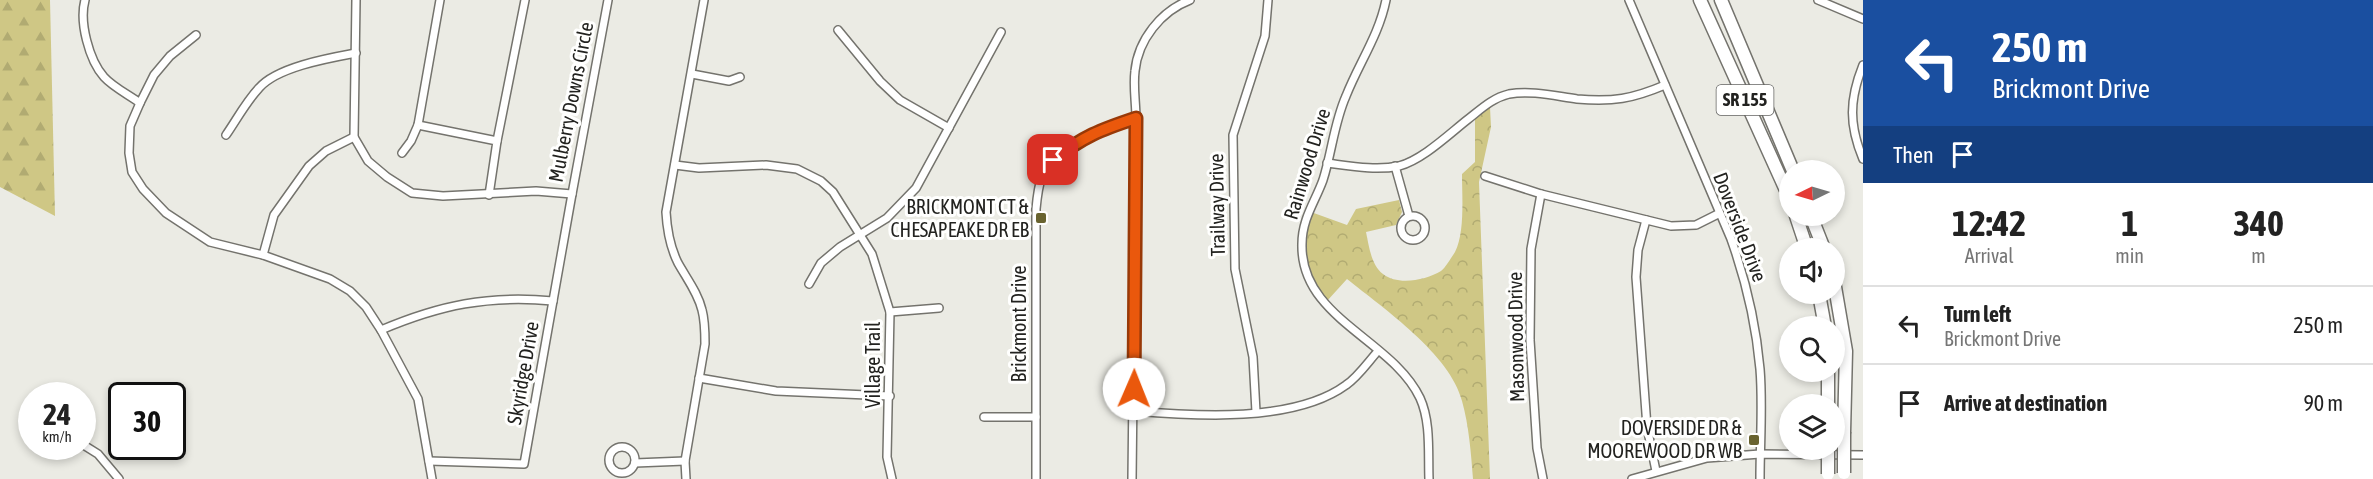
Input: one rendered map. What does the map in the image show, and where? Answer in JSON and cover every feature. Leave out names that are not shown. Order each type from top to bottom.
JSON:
[{"type":"highway","name":"SR 155","points":[[1700,0],[1779,175]]},
{"type":"highway","name":"SR 155","points":[[1721,0],[1788,160]]},
{"type":"highway","points":[[1838,304],[1846,351],[1844,476]]},
{"type":"highway","points":[[1828,460],[1828,476]]},
{"type":"street","points":[[85,0],[82,12],[86,42],[104,77],[140,103]]},
{"type":"street","points":[[263,255],[274,215],[309,166],[326,151],[354,137],[356,0]]},
{"type":"street","points":[[402,153],[411,141],[418,124],[440,0]]},
{"type":"street","points":[[489,195],[496,141],[525,0]]},
{"type":"street","name":"Mulberry Downs Circle","points":[[354,137],[368,161],[412,193],[443,196],[536,191],[572,194],[608,0]]},
{"type":"street","points":[[686,479],[685,461],[705,344],[702,310],[695,291],[677,261],[668,236],[666,212],[705,0]]},
{"type":"street","points":[[1132,479],[1136,118],[1134,73],[1137,57],[1146,37],[1159,20],[1188,0]]},
{"type":"street","name":"Trailway Drive","points":[[1256,412],[1253,357],[1235,269],[1233,135],[1265,36],[1268,0]]},
{"type":"street","name":"Rainwood Drive","points":[[1386,0],[1381,24],[1345,97],[1323,179],[1306,214],[1302,244],[1306,272],[1318,297],[1405,376],[1420,398],[1427,426],[1429,479]]},
{"type":"street","name":"Doverside Drive","points":[[1629,0],[1718,214],[1731,239],[1745,279],[1755,326],[1760,369],[1760,479]]},
{"type":"street","points":[[1818,0],[1863,19]]},
{"type":"street","points":[[838,30],[880,81],[900,100],[949,128]]},
{"type":"street","points":[[809,284],[821,263],[840,247],[887,218],[916,188],[1001,32]]},
{"type":"street","points":[[196,35],[170,56],[154,75],[140,103],[130,126],[129,153],[132,172],[143,189],[166,213],[210,242],[263,255],[330,279],[350,291],[366,308],[381,330],[418,399],[432,479]]},
{"type":"street","points":[[226,135],[260,86],[314,61],[356,53]]},
{"type":"street","points":[[1863,65],[1851,104],[1852,125],[1863,159]]},
{"type":"street","points":[[692,74],[729,81],[740,77]]},
{"type":"street","points":[[1327,163],[1358,167],[1402,165],[1431,149],[1489,102],[1509,94],[1531,93],[1606,101],[1634,98],[1665,85]]},
{"type":"street","name":"Brickmont Drive","points":[[1036,479],[1036,209],[1043,174],[1053,160],[1073,144],[1097,130],[1136,118]]},
{"type":"street","points":[[418,124],[496,141]]},
{"type":"street","name":"Village Trail","points":[[675,165],[699,168],[766,165],[797,169],[821,181],[833,192],[872,254],[890,312],[887,457],[892,479]]},
{"type":"street","points":[[1395,166],[1409,216]]},
{"type":"street","points":[[1485,176],[1541,194],[1671,226],[1696,225],[1718,214]]},
{"type":"street","name":"Skyridge Drive","points":[[429,461],[524,464],[572,194]]},
{"type":"street","name":"Masonwood Drive","points":[[1541,194],[1531,249],[1530,340],[1537,448],[1544,479]]},
{"type":"street","points":[[1646,220],[1638,250],[1636,277],[1647,427],[1656,471]]},
{"type":"street","points":[[381,330],[451,305],[525,298],[553,301]]},
{"type":"street","points":[[890,312],[939,308]]},
{"type":"street","points":[[1134,411],[1181,415],[1256,412],[1274,411],[1318,401],[1348,384],[1378,351]]},
{"type":"street","points":[[699,378],[776,391],[890,396]]},
{"type":"street","points":[[984,417],[1036,417]]},
{"type":"street","points":[[96,453],[119,479]]},
{"type":"street","points":[[1632,479],[1707,458],[1760,454],[1863,455]]},
{"type":"street","points":[[635,462],[685,461]]},
{"type":"green space","points":[[0,0],[50,0],[55,216],[0,187]]},
{"type":"green space","points":[[1490,107],[1491,127],[1479,182],[1490,479],[1473,479],[1468,430],[1462,401],[1455,383],[1444,366],[1414,334],[1347,279],[1327,301],[1310,272],[1306,239],[1311,212],[1347,225],[1356,209],[1399,200],[1402,212],[1396,225],[1366,232],[1376,266],[1389,278],[1404,281],[1428,277],[1441,271],[1455,252],[1460,235],[1462,174],[1475,162],[1475,117]]},
{"type":"place","name":"BRICKMONT CT & CHESAPEAKE DR EB","points":[[1041,218]]},
{"type":"place","name":"DOVERSIDE DR & MOOREWOOD DR WB","points":[[1754,440]]},
{"type":"route","points":[[1053,160],[1073,144],[1097,130],[1136,118],[1134,389]]}]
